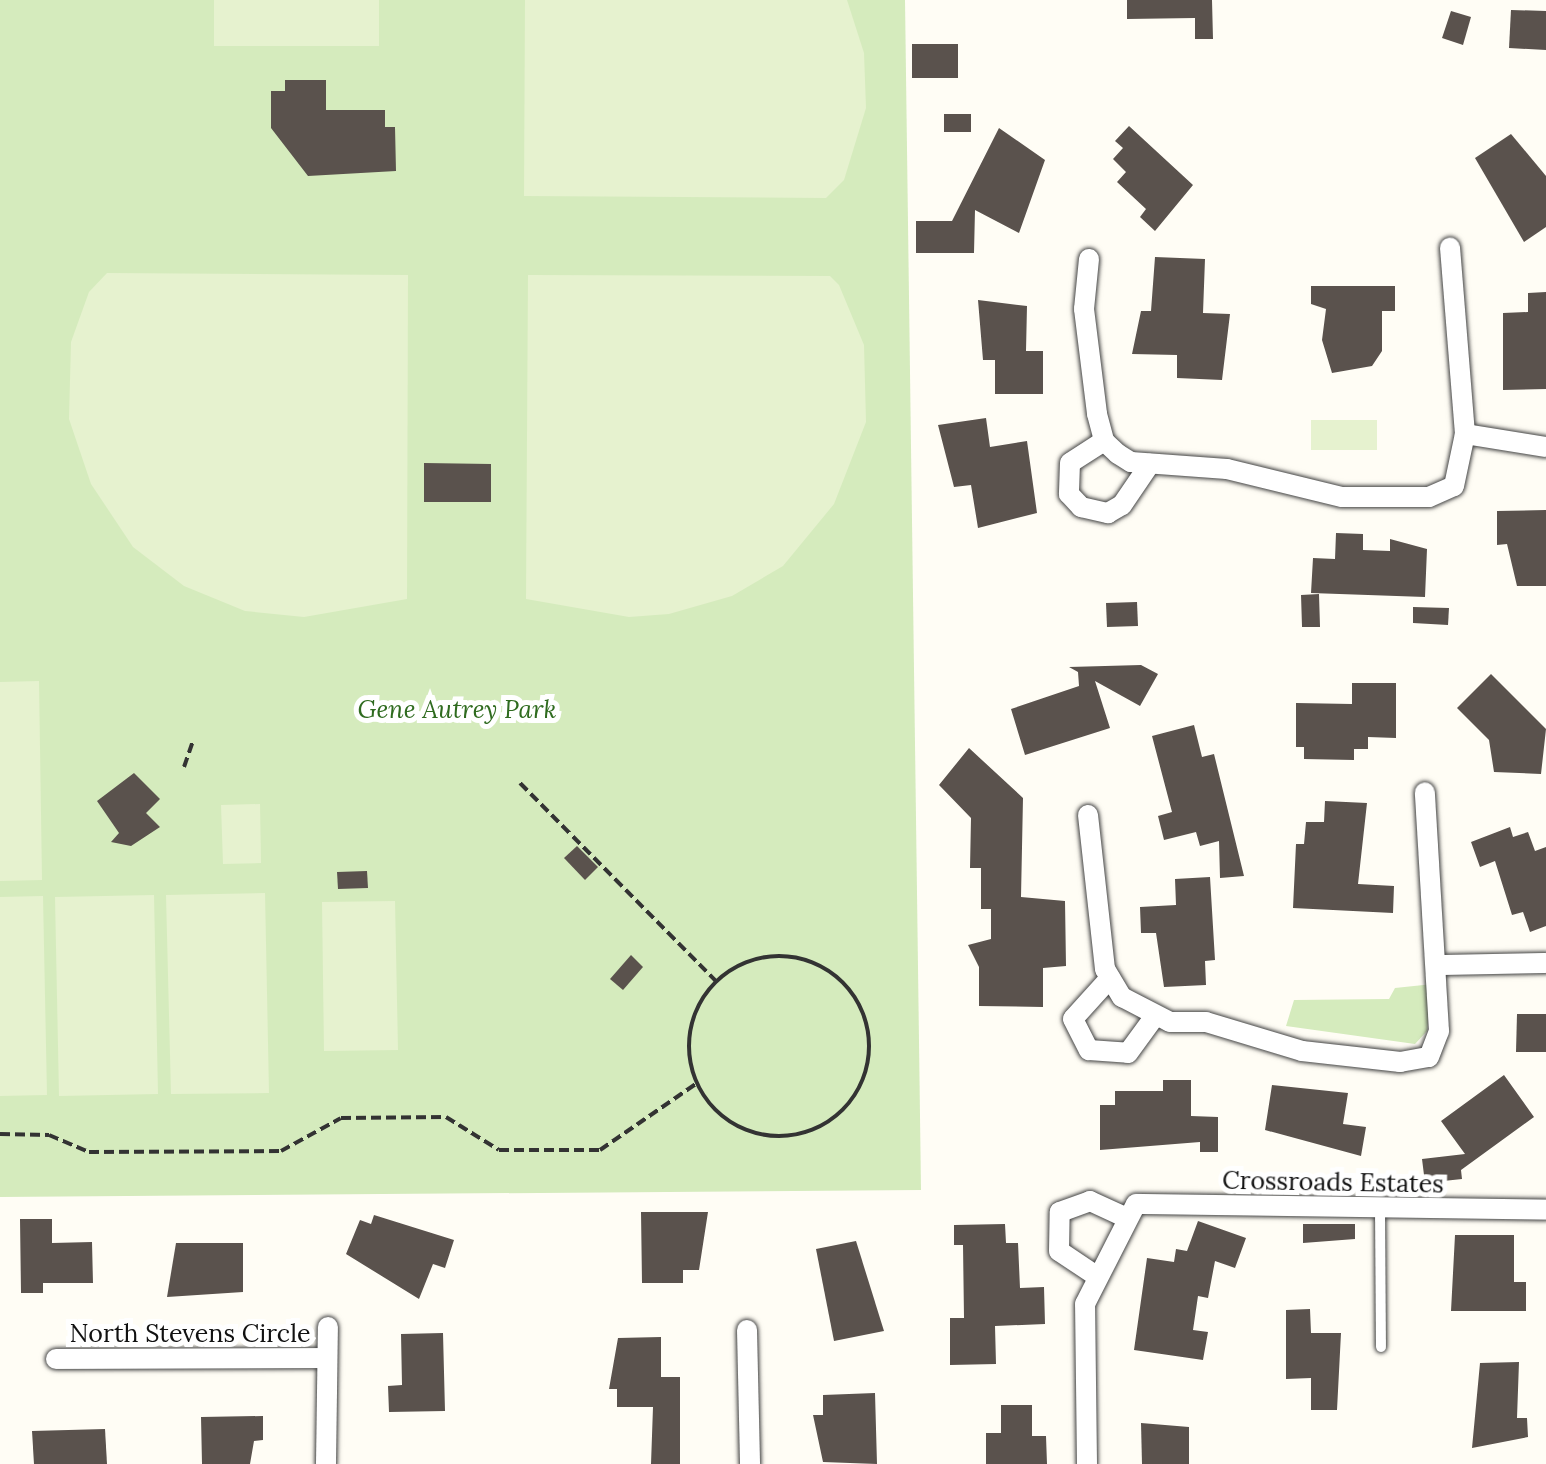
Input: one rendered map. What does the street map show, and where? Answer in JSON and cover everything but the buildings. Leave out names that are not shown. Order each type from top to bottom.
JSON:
[{"type":"street","points":[[1089,260],[1084,309],[1104,441],[1131,462],[1227,469],[1342,497],[1429,498],[1454,486],[1465,434],[1450,248]]},
{"type":"street","points":[[1465,434],[1546,447]]},
{"type":"street","points":[[1104,441],[1070,464],[1068,494],[1081,507],[1108,513],[1122,505],[1150,464]]},
{"type":"street","points":[[1088,814],[1110,978],[1122,997],[1155,1016],[1252,1032],[1302,1051],[1400,1062],[1429,1057],[1438,1031],[1440,965],[1425,792]]},
{"type":"street","points":[[1440,965],[1546,963]]},
{"type":"street","points":[[1110,978],[1073,1019],[1089,1050],[1128,1053],[1155,1016]]},
{"type":"street","points":[[1087,1464],[1085,1304],[1094,1275],[1127,1218],[1090,1200],[1060,1212],[1060,1251],[1094,1275]]},
{"type":"street","name":"Crossroads Estates","points":[[1127,1218],[1136,1204],[1546,1210]]},
{"type":"street","points":[[326,1464],[328,1327]]},
{"type":"street","points":[[747,1330],[750,1464]]},
{"type":"street","name":"North Stevens Circle","points":[[56,1359],[325,1358]]},
{"type":"lane","points":[[1380,1208],[1380,1347]]},
{"type":"path","points":[[184,767],[193,741]]},
{"type":"path","points":[[520,783],[716,980]]},
{"type":"path","points":[[760,957],[820,965],[862,1008],[869,1058],[841,1112],[797,1135],[738,1126],[696,1082],[690,1028],[716,980],[760,957]]},
{"type":"path","points":[[0,1134],[50,1136],[89,1152],[281,1151],[346,1117],[446,1117],[499,1150],[600,1150],[696,1082]]},
{"type":"green space","name":"Gene Autrey Park","points":[[0,0],[905,0],[921,1190],[0,1197]]},
{"type":"green space","points":[[214,0],[379,0],[379,46],[214,46]]},
{"type":"green space","points":[[525,0],[847,0],[864,53],[866,108],[844,180],[826,198],[524,196]]},
{"type":"green space","points":[[107,273],[408,275],[407,599],[304,617],[245,611],[184,586],[133,547],[91,484],[69,419],[71,342],[89,292]]},
{"type":"green space","points":[[528,275],[830,276],[839,285],[864,345],[866,422],[834,504],[783,566],[732,596],[669,614],[629,617],[526,599]]},
{"type":"green space","points":[[1311,420],[1377,420],[1377,450],[1311,450]]},
{"type":"green space","points":[[39,681],[42,880],[0,881],[0,682]]},
{"type":"green space","points":[[260,804],[261,863],[223,864],[221,805]]},
{"type":"green space","points":[[265,893],[269,1093],[171,1094],[166,895]]},
{"type":"green space","points":[[154,895],[158,1094],[59,1096],[55,897]]},
{"type":"green space","points":[[43,896],[47,1095],[0,1096],[0,897]]},
{"type":"green space","points":[[395,901],[398,1050],[324,1051],[322,902]]},
{"type":"green space","points":[[1433,984],[1427,1031],[1415,1044],[1286,1026],[1294,1000],[1389,999],[1395,988]]}]
